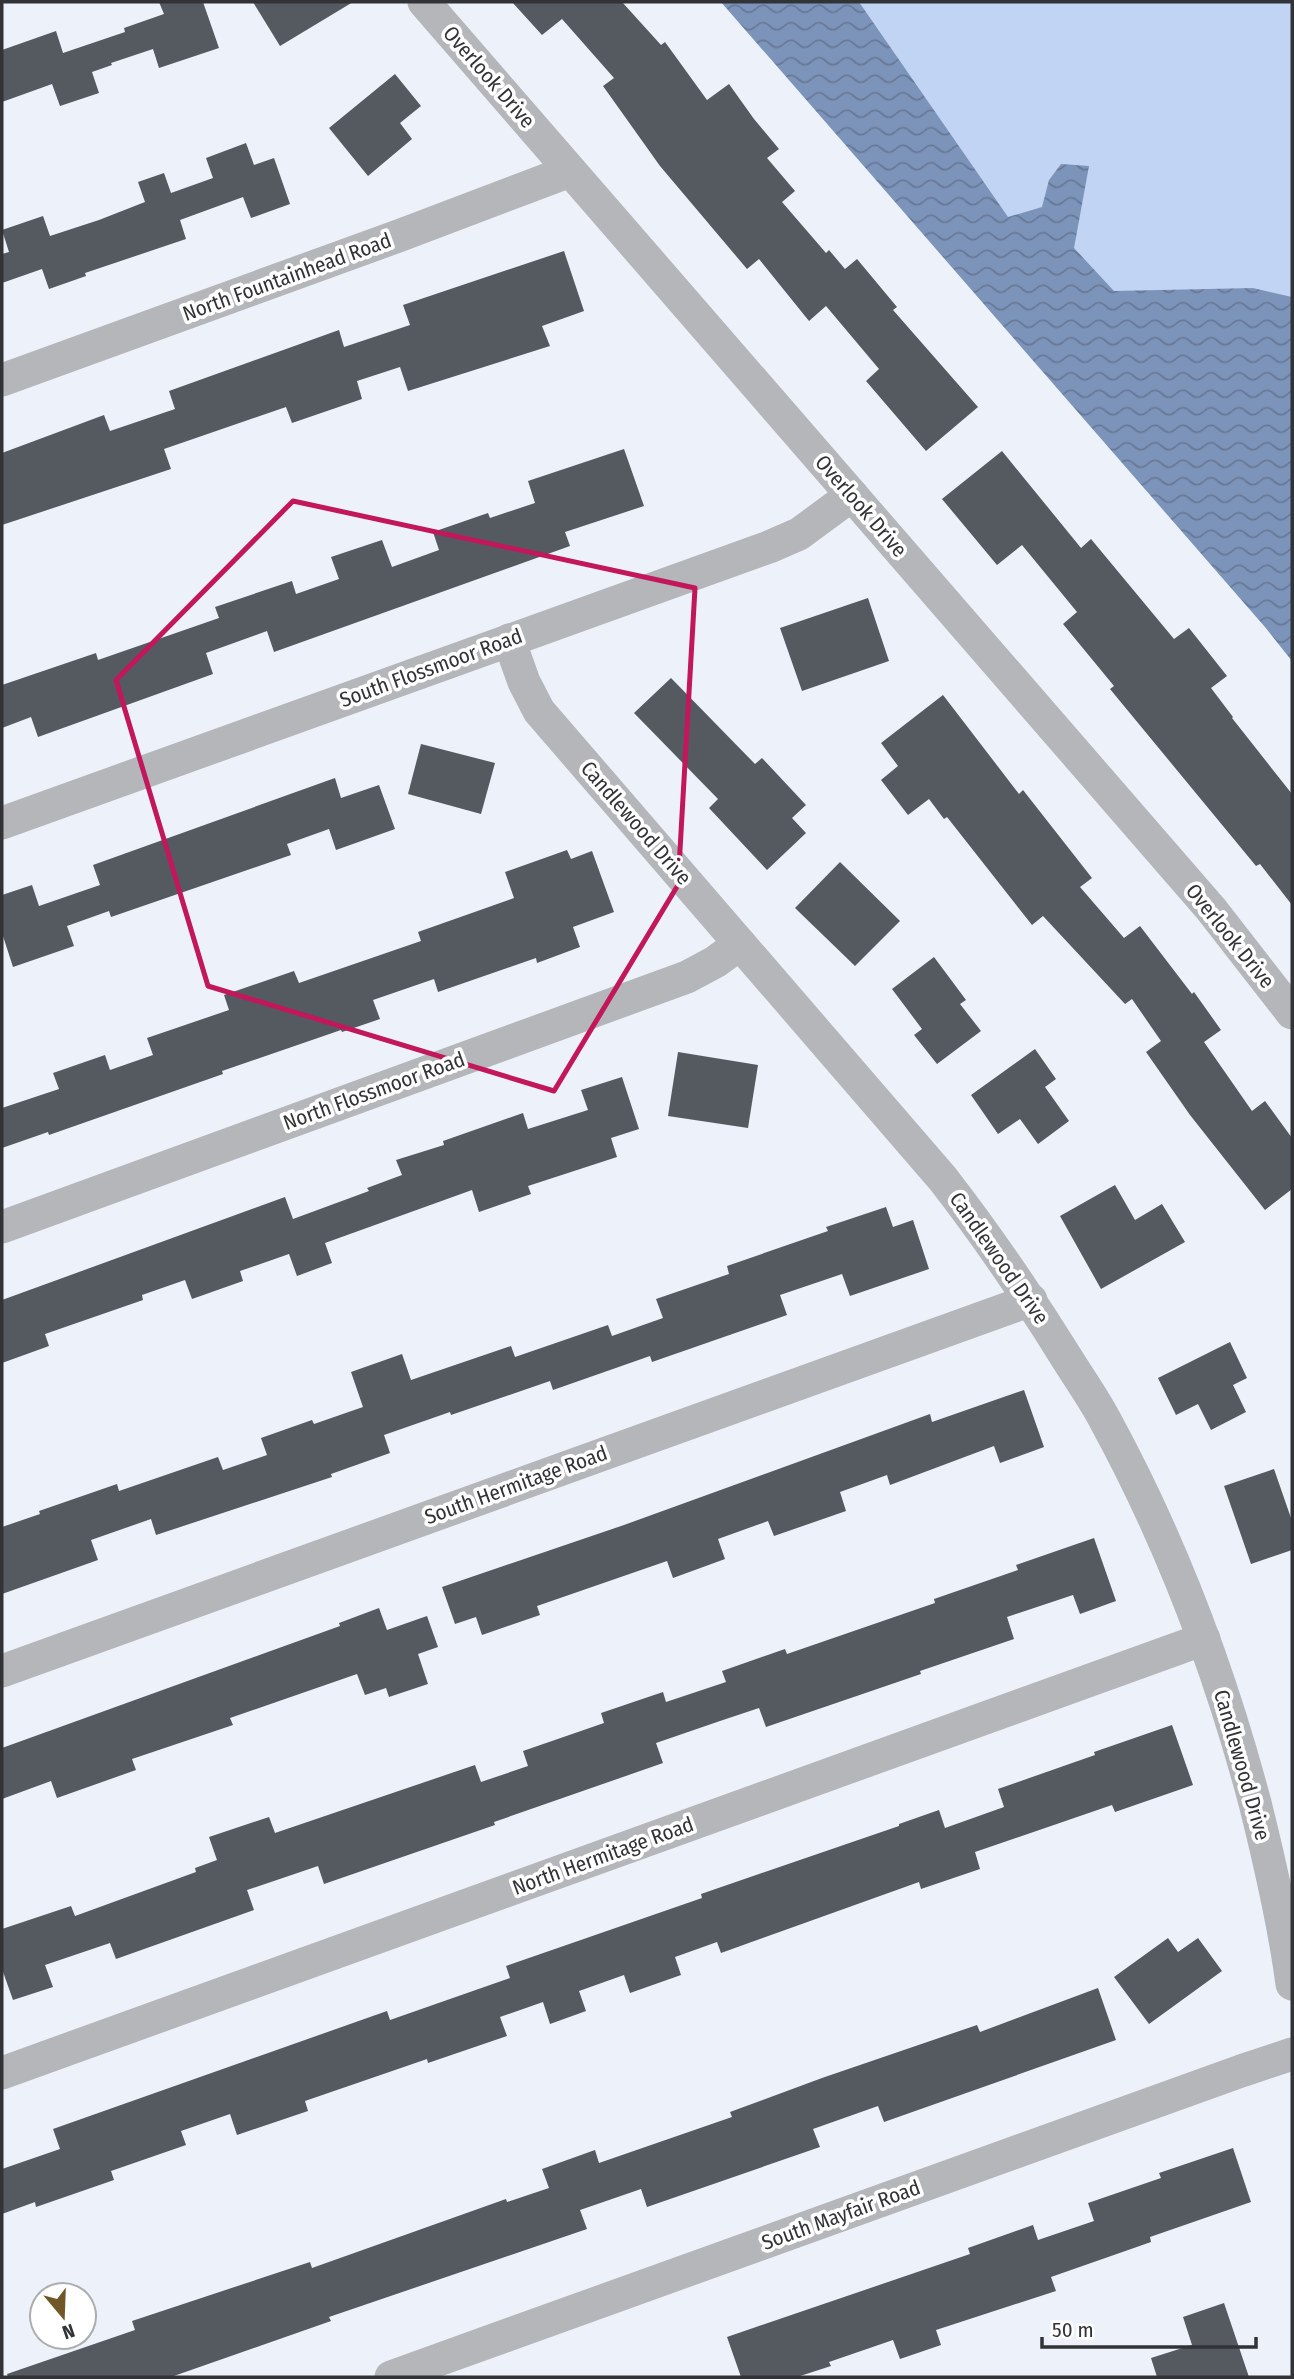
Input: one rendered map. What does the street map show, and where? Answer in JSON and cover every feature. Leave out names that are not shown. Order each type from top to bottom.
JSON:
[{"type":"street","name":"Overlook Drive","points":[[424,2],[1211,909],[1292,1013]]},
{"type":"street","name":"North Fountainhead Road","points":[[2,380],[401,236],[570,171]]},
{"type":"street","name":"South Flossmoor Road","points":[[2,823],[769,547],[799,534],[852,495]]},
{"type":"street","name":"Candlewood Drive","points":[[509,640],[524,682],[539,711],[943,1179],[1031,1300],[1105,1418],[1179,1575],[1204,1639],[1241,1752],[1268,1853],[1292,1984]]},
{"type":"street","name":"North Flossmoor Road","points":[[2,1227],[687,977],[740,944]]},
{"type":"street","name":"South Hermitage Road","points":[[2,1671],[1031,1300]]},
{"type":"street","name":"North Hermitage Road","points":[[2,2074],[1204,1639]]},
{"type":"street","name":"South Mayfair Road","points":[[391,2377],[1292,2054]]},
{"type":"highlighted area","points":[[293,501],[695,588],[678,885],[554,1091],[208,986],[116,680]]},
{"type":"shaded area","points":[[721,2],[1292,2],[1292,661],[1265,627]]},
{"type":"water","points":[[721,2],[859,2],[1008,217],[1042,207],[1049,180],[1061,164],[1089,166],[1074,248],[1114,291],[1253,288],[1292,297],[1292,661],[1265,627]]},
{"type":"building","points":[[159,2],[203,2],[219,48],[159,68],[153,49],[111,63],[112,65],[92,72],[99,93],[60,106],[52,84],[2,102],[2,50],[56,31],[63,53],[125,32],[124,28],[164,14]]},
{"type":"building","points":[[253,2],[353,2],[280,46]]},
{"type":"building","points":[[512,2],[622,2],[661,45],[665,42],[707,100],[729,84],[779,149],[767,158],[795,191],[782,202],[826,253],[829,250],[845,269],[857,259],[897,307],[893,310],[978,407],[926,451],[866,381],[879,369],[826,306],[809,321],[759,259],[747,269],[660,166],[603,86],[614,78],[562,19],[542,35]]},
{"type":"building","points":[[395,74],[421,106],[400,123],[412,139],[368,176],[329,128]]},
{"type":"building","points":[[246,143],[254,165],[274,158],[290,204],[251,218],[243,197],[180,220],[186,239],[85,273],[86,276],[49,289],[42,269],[2,283],[2,254],[9,252],[2,230],[43,216],[50,236],[99,220],[145,202],[138,182],[164,173],[171,193],[213,178],[206,158]]},
{"type":"building","points":[[564,251],[584,311],[542,326],[550,346],[408,391],[400,367],[357,381],[362,399],[292,423],[286,407],[164,449],[171,469],[2,525],[2,453],[104,415],[110,431],[175,409],[169,391],[339,330],[344,347],[410,325],[403,305]]},
{"type":"building","points":[[624,449],[644,506],[565,532],[570,546],[274,652],[267,631],[206,653],[213,674],[38,737],[31,717],[2,728],[2,685],[96,653],[98,660],[219,618],[215,607],[292,581],[296,594],[339,579],[331,557],[382,540],[392,567],[439,550],[433,532],[488,513],[490,518],[535,503],[528,481]]},
{"type":"building","points":[[1002,451],[1081,548],[1091,539],[1174,639],[1189,628],[1227,676],[1211,688],[1292,794],[1292,905],[1260,864],[1256,866],[1110,689],[1114,686],[1063,624],[1077,612],[1022,545],[997,565],[942,499]]},
{"type":"building","points":[[868,598],[889,661],[802,691],[780,628]]},
{"type":"building","points":[[671,678],[755,764],[762,758],[806,805],[792,818],[806,833],[767,870],[709,808],[718,799],[634,713]]},
{"type":"building","points":[[943,695],[1019,794],[1023,790],[1092,878],[1080,887],[1124,938],[1140,926],[1192,994],[1194,992],[1221,1030],[1204,1042],[1252,1111],[1265,1101],[1292,1138],[1292,1189],[1265,1210],[1190,1115],[1146,1052],[1161,1041],[1132,999],[1125,1004],[1043,916],[1032,925],[947,817],[944,819],[929,799],[908,815],[881,780],[898,766],[881,743]]},
{"type":"building","points":[[421,744],[495,763],[481,814],[408,794]]},
{"type":"building","points":[[335,778],[341,798],[379,785],[395,829],[336,850],[329,829],[287,844],[291,855],[111,917],[109,911],[67,926],[74,946],[13,967],[2,933],[2,895],[32,885],[39,906],[100,885],[93,865]]},
{"type":"building","points":[[567,850],[571,859],[592,851],[614,912],[573,927],[580,947],[537,963],[536,958],[438,992],[434,979],[373,1000],[380,1019],[222,1071],[223,1074],[49,1135],[48,1132],[2,1148],[2,1108],[59,1089],[53,1073],[105,1055],[110,1070],[153,1055],[147,1038],[229,1010],[224,995],[294,971],[299,983],[421,941],[418,932],[514,898],[505,872]]},
{"type":"building","points":[[840,862],[900,921],[855,966],[795,908]]},
{"type":"building","points":[[934,957],[966,1000],[960,1004],[981,1031],[937,1064],[914,1035],[922,1029],[892,989]]},
{"type":"building","points":[[1035,1049],[1056,1079],[1045,1087],[1069,1121],[1038,1144],[1020,1119],[998,1134],[971,1095]]},
{"type":"building","points":[[678,1052],[758,1065],[748,1128],[668,1116]]},
{"type":"building","points":[[622,1077],[639,1129],[611,1138],[617,1157],[528,1186],[531,1194],[479,1212],[472,1190],[325,1243],[332,1263],[297,1276],[289,1254],[240,1271],[243,1281],[192,1299],[185,1280],[142,1295],[143,1300],[45,1334],[49,1346],[2,1363],[2,1300],[285,1197],[293,1219],[369,1191],[367,1188],[402,1175],[396,1160],[444,1145],[443,1141],[523,1113],[528,1129],[588,1110],[581,1090]]},
{"type":"building","points":[[1115,1185],[1135,1220],[1162,1204],[1185,1242],[1101,1289],[1060,1216]]},
{"type":"building","points":[[886,1207],[893,1227],[913,1220],[929,1269],[850,1296],[842,1274],[780,1295],[787,1315],[652,1362],[650,1356],[553,1390],[550,1381],[384,1435],[390,1453],[331,1474],[332,1477],[156,1535],[151,1519],[91,1540],[98,1560],[2,1594],[2,1527],[117,1484],[119,1491],[218,1457],[223,1470],[267,1455],[261,1438],[312,1420],[314,1424],[363,1407],[351,1372],[402,1354],[411,1380],[511,1346],[515,1357],[608,1325],[612,1336],[663,1318],[656,1299],[729,1274],[727,1266],[828,1231],[826,1227]]},
{"type":"building","points":[[1230,1342],[1247,1378],[1233,1385],[1246,1412],[1211,1430],[1198,1404],[1176,1415],[1158,1378]]},
{"type":"building","points":[[1024,1390],[1044,1447],[1000,1463],[994,1446],[890,1485],[887,1475],[840,1492],[846,1511],[774,1536],[768,1521],[718,1539],[725,1559],[673,1578],[667,1561],[537,1606],[540,1615],[482,1635],[476,1617],[455,1624],[442,1587],[624,1525],[930,1414],[932,1422]]},
{"type":"building","points":[[1274,1469],[1292,1521],[1292,1550],[1251,1564],[1224,1486]]},
{"type":"building","points":[[1094,1538],[1116,1601],[1080,1614],[1073,1595],[1007,1617],[1014,1639],[920,1671],[921,1674],[766,1727],[759,1708],[656,1743],[663,1763],[324,1884],[318,1866],[247,1890],[254,1910],[116,1959],[110,1943],[45,1965],[53,1987],[13,2000],[2,1969],[2,1929],[71,1906],[75,1916],[196,1872],[195,1868],[217,1860],[209,1837],[269,1817],[275,1833],[475,1765],[481,1782],[528,1766],[523,1751],[604,1723],[601,1713],[663,1692],[666,1702],[726,1682],[722,1671],[785,1649],[787,1654],[935,1603],[934,1599],[1018,1570],[1016,1565]]},
{"type":"building","points":[[379,1608],[387,1630],[427,1616],[438,1647],[418,1654],[428,1684],[389,1697],[386,1688],[365,1695],[357,1674],[230,1718],[233,1725],[132,1759],[136,1770],[57,1798],[51,1781],[2,1799],[2,1748],[340,1626],[339,1623]]},
{"type":"building","points":[[1172,1725],[1193,1785],[1115,1812],[1112,1805],[975,1852],[980,1869],[921,1889],[919,1882],[721,1953],[717,1942],[675,1957],[681,1975],[630,1993],[624,1975],[579,1991],[586,2011],[550,2024],[543,2002],[500,2017],[507,2036],[428,2063],[427,2059],[305,2101],[308,2111],[237,2135],[230,2114],[181,2131],[186,2145],[111,2171],[114,2180],[36,2207],[35,2202],[2,2214],[2,2169],[60,2149],[53,2129],[387,2011],[390,2020],[510,1978],[506,1966],[702,1898],[701,1894],[939,1810],[945,1828],[1004,1807],[998,1789]]},
{"type":"building","points":[[1168,1938],[1178,1952],[1198,1938],[1222,1971],[1149,2024],[1114,1977]]},
{"type":"building","points":[[1098,1988],[1116,2040],[884,2122],[878,2106],[813,2129],[820,2147],[647,2207],[641,2189],[580,2210],[587,2229],[329,2317],[331,2321],[171,2377],[8,2377],[7,2374],[74,2351],[98,2351],[98,2343],[135,2330],[132,2321],[310,2262],[312,2268],[506,2199],[507,2202],[549,2188],[542,2169],[595,2150],[599,2163],[732,2117],[730,2112],[822,2078],[977,2025],[980,2032]]},
{"type":"building","points":[[1233,2148],[1251,2202],[1150,2237],[1151,2242],[1051,2277],[1056,2291],[936,2330],[941,2345],[900,2359],[893,2340],[829,2362],[831,2366],[797,2377],[741,2377],[727,2337],[970,2254],[968,2248],[1033,2225],[1038,2240],[1094,2221],[1088,2203],[1161,2178],[1159,2173]]},
{"type":"building","points":[[1224,2303],[1249,2377],[1157,2377],[1151,2358],[1192,2345],[1183,2317]]}]
